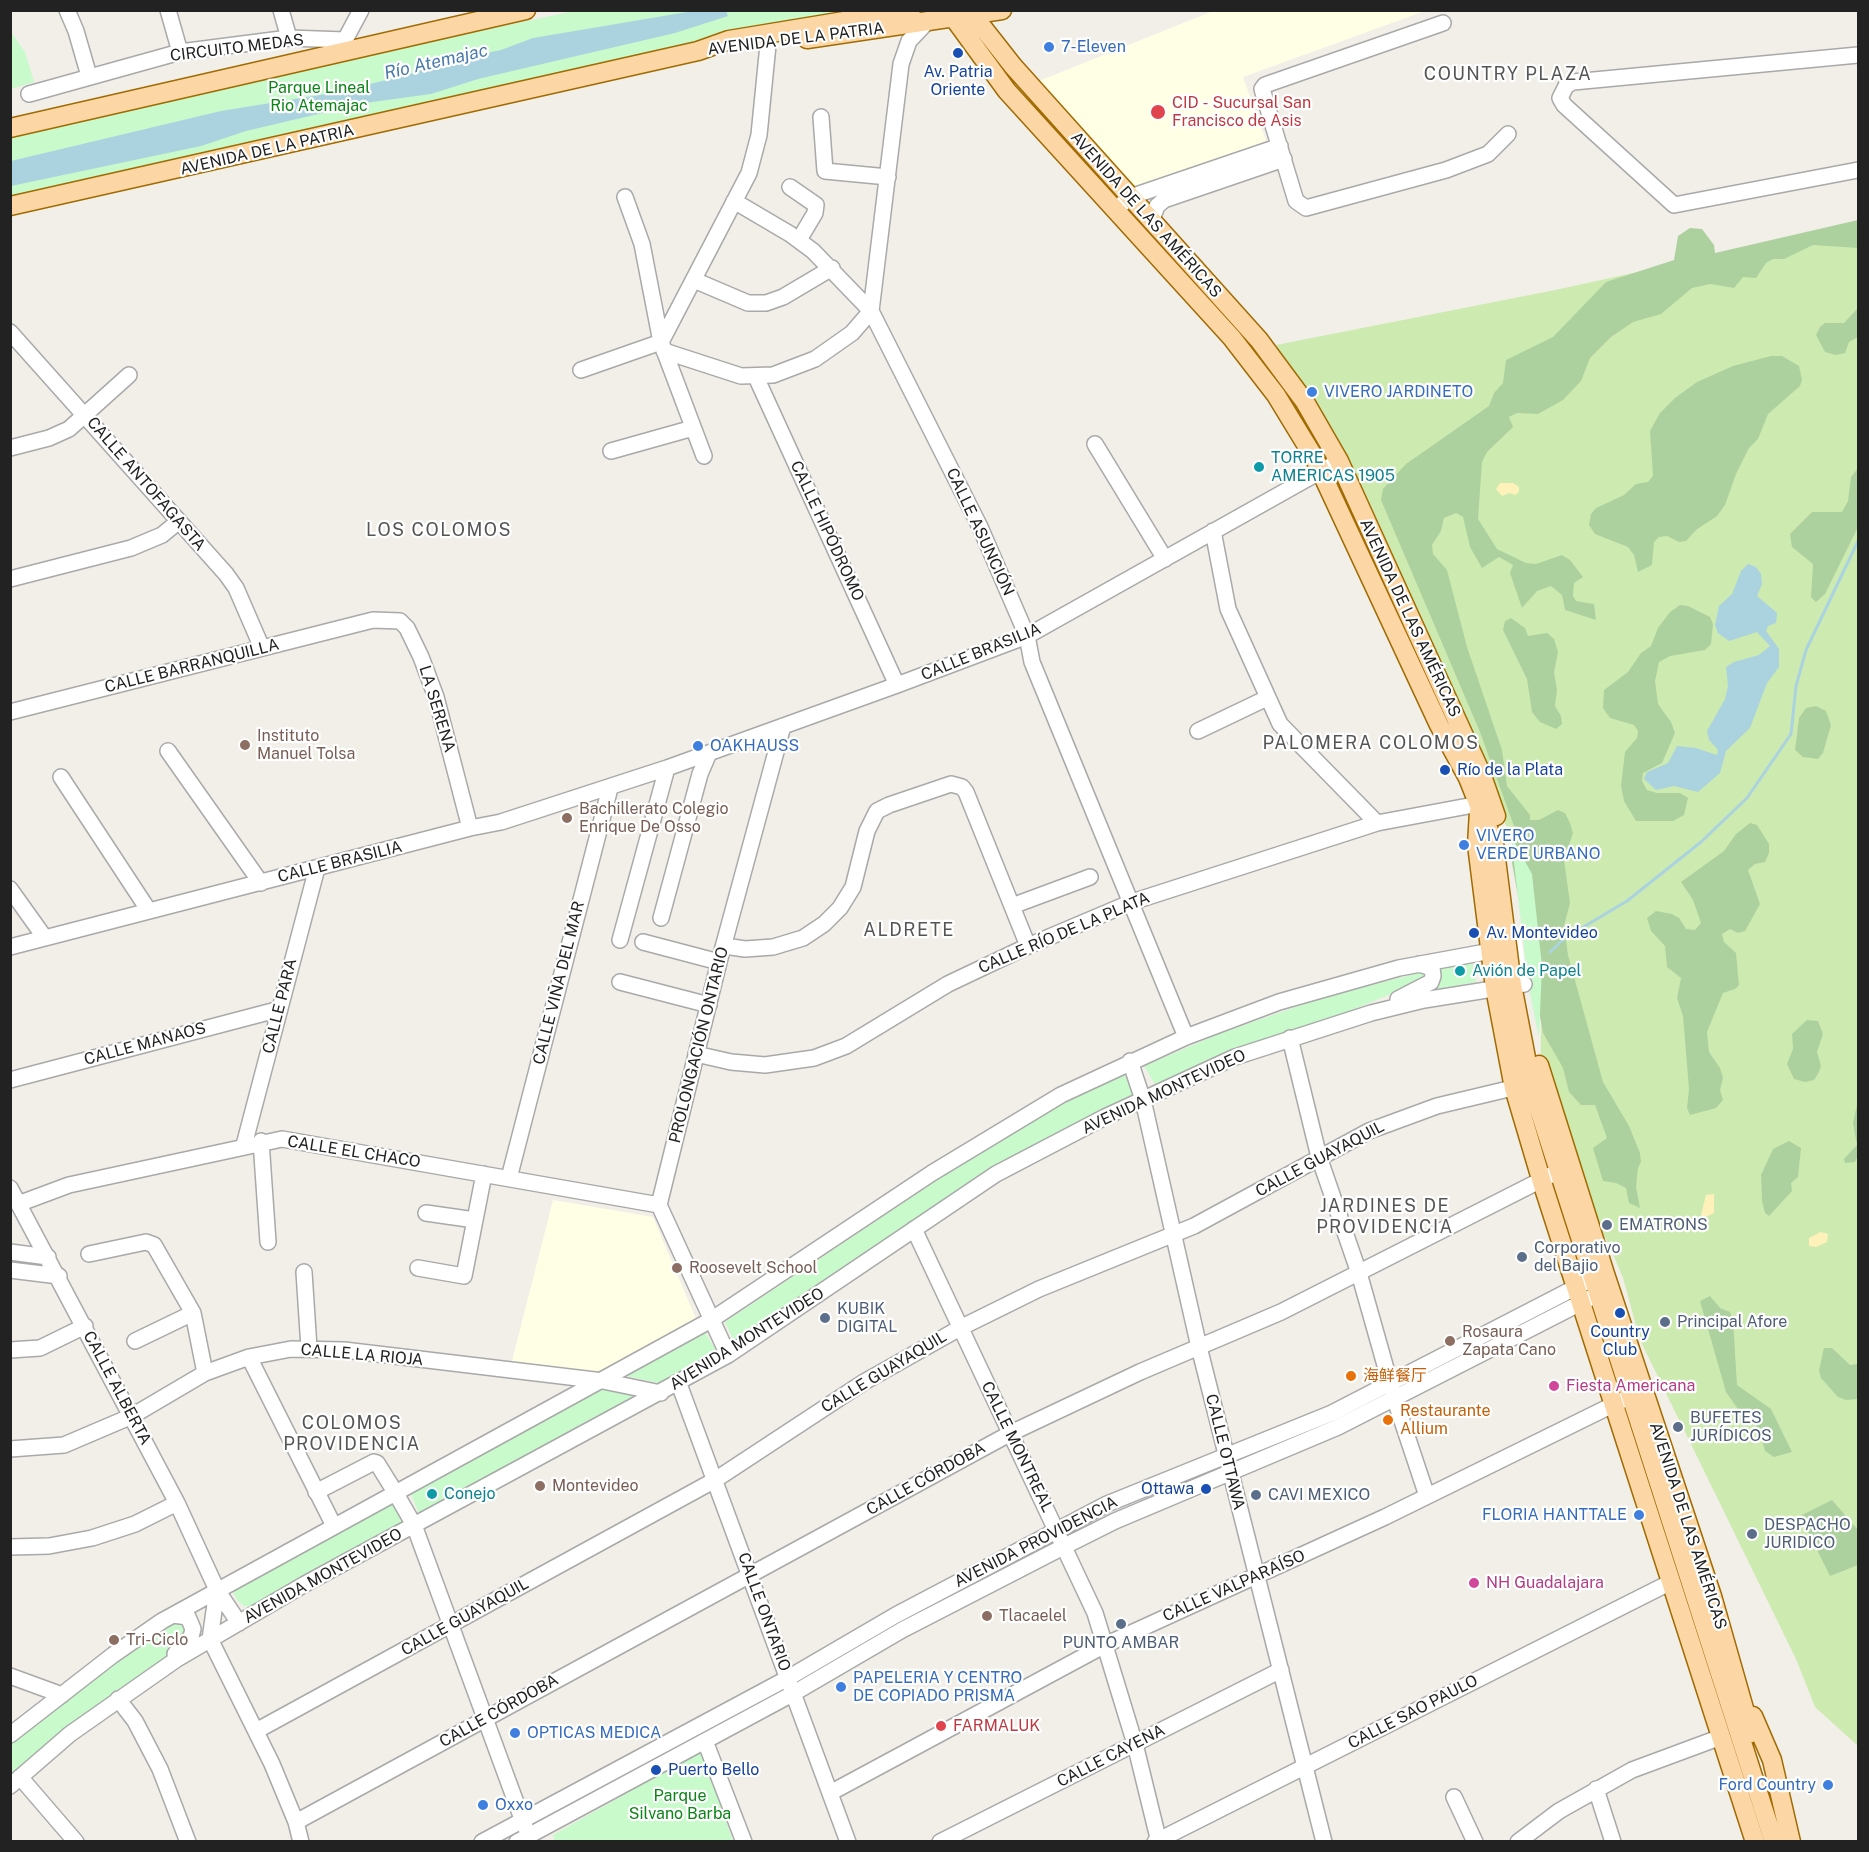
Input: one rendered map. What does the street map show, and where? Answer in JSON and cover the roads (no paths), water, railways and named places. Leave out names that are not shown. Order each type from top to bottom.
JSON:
[{"type":"main road","points":[[10,128],[350,44],[526,10]]},
{"type":"main road","name":"AVENIDA DE LA PATRIA","points":[[10,206],[698,51],[729,40],[911,10]]},
{"type":"main road","name":"AVENIDA DE LA PATRIA","points":[[698,51],[768,45],[927,16],[1002,10]]},
{"type":"main road","name":"AVENIDA DE LAS AMÉRICAS","points":[[961,14],[1013,66],[1285,373],[1335,454],[1491,801],[1503,840],[1510,986],[1529,1084],[1556,1172],[1578,1295],[1755,1842]]},
{"type":"main road","name":"AVENIDA DE LAS AMÉRICAS","points":[[961,14],[1007,91],[1232,338],[1276,395],[1320,471],[1438,725],[1479,804],[1494,843],[1510,986],[1529,1084],[1556,1172],[1602,1284],[1738,1681],[1772,1760],[1791,1842]]},
{"type":"main road","points":[[1298,433],[1335,454]]},
{"type":"main road","name":"AVENIDA DE LAS AMÉRICAS","points":[[1479,804],[1477,845],[1491,951],[1510,986]]},
{"type":"main road","name":"AVENIDA DE LAS AMÉRICAS","points":[[1638,1393],[1774,1842]]},
{"type":"main road","name":"AVENIDA DE LAS AMÉRICAS","points":[[1738,1681],[1767,1797],[1782,1842]]},
{"type":"street","points":[[67,10],[76,31],[89,76]]},
{"type":"street","points":[[168,10],[180,52]]},
{"type":"street","points":[[281,10],[290,38]]},
{"type":"street","points":[[350,44],[361,10]]},
{"type":"street","points":[[581,370],[662,347],[716,370],[756,377],[793,369],[814,359],[852,333],[871,311],[901,64],[909,41],[927,16]]},
{"type":"street","points":[[1443,23],[1265,85],[1261,94],[1296,201],[1306,208],[1446,170],[1488,154],[1508,134]]},
{"type":"street","name":"CIRCUITO MEDAS","points":[[29,94],[180,52],[290,38],[350,44]]},
{"type":"street","points":[[662,347],[749,173],[759,135],[768,45]]},
{"type":"street","points":[[1858,55],[1573,82],[1566,86],[1560,98],[1564,105],[1674,205],[1858,170]]},
{"type":"street","points":[[821,117],[825,171],[888,177]]},
{"type":"street","points":[[1115,210],[1130,197],[1220,174],[1282,153]]},
{"type":"street","points":[[1151,222],[1156,206],[1164,200],[1220,174]]},
{"type":"street","points":[[790,187],[816,205],[815,213],[799,240]]},
{"type":"street","points":[[625,197],[642,244],[662,347],[704,456]]},
{"type":"street","name":"CALLE ASUNCIÓN","points":[[734,201],[799,240],[832,268],[871,311],[980,526],[1028,636],[1032,662],[1186,1037]]},
{"type":"street","points":[[694,280],[748,303],[766,303],[783,297],[832,268]]},
{"type":"street","name":"CALLE ANTOFAGASTA","points":[[10,332],[232,581],[262,648]]},
{"type":"street","points":[[10,447],[60,434],[129,375]]},
{"type":"street","name":"CALLE HIPÓDROMO","points":[[756,377],[897,686]]},
{"type":"street","points":[[610,451],[693,428]]},
{"type":"street","points":[[1095,444],[1165,559]]},
{"type":"street","name":"CALLE BRASILIA","points":[[10,947],[470,828],[501,822],[610,788],[897,686],[1028,636],[1320,471],[1335,454]]},
{"type":"street","points":[[10,579],[131,548],[162,535],[179,520]]},
{"type":"street","points":[[1213,531],[1228,609],[1280,724],[1377,823]]},
{"type":"street","name":"CALLE BARRANQUILLA","points":[[10,712],[374,620]]},
{"type":"street","name":"LA SERENA","points":[[374,620],[400,621],[407,628],[421,657],[436,697],[470,828]]},
{"type":"street","points":[[1198,731],[1267,698]]},
{"type":"street","name":"PROLONGACIÓN ONTARIO","points":[[659,1205],[719,962],[783,726]]},
{"type":"street","points":[[168,751],[261,883]]},
{"type":"street","points":[[661,918],[700,774],[709,753]]},
{"type":"street","points":[[620,940],[667,768]]},
{"type":"street","points":[[61,777],[149,911]]},
{"type":"street","points":[[725,946],[758,949],[781,946],[803,938],[824,924],[840,908],[853,886],[867,831],[877,811],[889,804],[951,784],[962,787],[966,792],[1028,946]]},
{"type":"street","name":"CALLE VIÑA DEL MAR","points":[[509,1178],[610,788]]},
{"type":"street","name":"CALLE RÍO DE LA PLATA","points":[[696,1054],[731,1062],[765,1065],[814,1058],[846,1046],[930,993],[1028,946],[1132,902],[1377,823],[1479,804]]},
{"type":"street","name":"CALLE PARA","points":[[244,1145],[317,868]]},
{"type":"street","points":[[1012,906],[1090,877]]},
{"type":"street","points":[[10,889],[45,938]]},
{"type":"street","points":[[643,942],[719,962]]},
{"type":"street","points":[[10,1735],[113,1655],[173,1615],[711,1320],[932,1173],[1061,1095],[1186,1037],[1279,1002],[1418,964],[1491,951]]},
{"type":"street","points":[[1371,1013],[1431,982],[1433,976],[1431,968],[1425,964],[1418,964]]},
{"type":"street","points":[[620,982],[709,1005]]},
{"type":"street","name":"AVENIDA MONTEVIDEO","points":[[15,1781],[70,1734],[163,1668],[258,1611],[662,1393],[728,1355],[996,1174],[1143,1100],[1235,1057],[1371,1013],[1424,1000],[1510,986]]},
{"type":"street","name":"CALLE MANAOS","points":[[10,1080],[280,1009]]},
{"type":"street","points":[[1290,1038],[1319,1157],[1359,1273],[1392,1390],[1427,1496]]},
{"type":"street","name":"CALLE OTTAWA","points":[[1130,1061],[1143,1100],[1199,1347],[1324,1842]]},
{"type":"street","name":"CALLE GUAYAQUIL","points":[[256,1731],[715,1480],[864,1382],[960,1328],[1039,1289],[1173,1235],[1222,1212],[1319,1157],[1401,1118],[1437,1106],[1529,1084]]},
{"type":"street","name":"CALLE EL CHACO","points":[[18,1204],[69,1185],[261,1141],[293,1139],[659,1205]]},
{"type":"street","points":[[261,1141],[268,1242]]},
{"type":"street","name":"CALLE CÓRDOBA","points":[[296,1822],[1011,1433],[1118,1381],[1281,1312],[1556,1172]]},
{"type":"street","points":[[418,1268],[464,1276],[484,1174]]},
{"type":"street","name":"CALLE ALBERTA","points":[[10,1188],[59,1276],[177,1503],[217,1590],[239,1623]]},
{"type":"street","points":[[659,1205],[728,1355]]},
{"type":"street","points":[[426,1213],[475,1220]]},
{"type":"street","name":"CALLE MONTREAL","points":[[914,1229],[1095,1613],[1134,1744],[1158,1841]]},
{"type":"street","points":[[88,1254],[150,1242],[193,1313],[205,1373]]},
{"type":"street","points":[[10,1252],[48,1257]]},
{"type":"street","points":[[10,1270],[59,1276]]},
{"type":"street","points":[[304,1272],[309,1348]]},
{"type":"street","name":"AVENIDA PROVIDENCIA","points":[[482,1842],[788,1678],[896,1615],[1107,1504],[1226,1454],[1392,1390],[1602,1284]]},
{"type":"street","points":[[135,1341],[193,1313]]},
{"type":"street","points":[[10,1350],[40,1348],[85,1326]]},
{"type":"street","name":"CALLE LA RIOJA","points":[[10,1449],[64,1445],[132,1416],[205,1373],[249,1357],[270,1352],[309,1348],[603,1380],[662,1393]]},
{"type":"street","points":[[249,1357],[334,1526]]},
{"type":"street","name":"CALLE ONTARIO","points":[[679,1383],[848,1842]]},
{"type":"street","name":"AVENIDA PROVIDENCIA","points":[[525,1839],[794,1693],[902,1630],[1065,1546],[1338,1426],[1392,1390]]},
{"type":"street","name":"CALLE VALPARAÍSO","points":[[830,1793],[1105,1645],[1427,1496],[1638,1393]]},
{"type":"street","points":[[316,1492],[374,1462],[377,1463],[395,1492],[414,1526],[452,1623],[523,1820],[525,1839]]},
{"type":"street","points":[[10,1547],[49,1546],[92,1538],[135,1524],[177,1503]]},
{"type":"street","points":[[232,1581],[231,1591],[239,1607],[258,1611]]},
{"type":"street","name":"CALLE SAO PAULO","points":[[1158,1841],[1671,1582]]},
{"type":"street","points":[[217,1590],[210,1639],[256,1731],[296,1822],[301,1842]]},
{"type":"street","points":[[163,1668],[191,1637],[193,1631],[188,1617],[173,1615]]},
{"type":"street","name":"CALLE CAYENA","points":[[940,1842],[1281,1670]]},
{"type":"street","points":[[10,1676],[62,1695]]},
{"type":"street","points":[[118,1699],[135,1721],[160,1769],[188,1842]]},
{"type":"street","points":[[1518,1842],[1559,1811],[1596,1790],[1648,1764],[1721,1737]]},
{"type":"street","points":[[705,1740],[744,1842]]},
{"type":"street","points":[[15,1781],[76,1842]]},
{"type":"street","points":[[1596,1790],[1613,1842]]},
{"type":"street","points":[[1455,1797],[1475,1842]]},
{"type":"water","name":"Río Atemajac","points":[[699,10],[726,11],[728,16],[675,33],[478,79],[431,94],[365,103],[246,131],[201,146],[11,186],[11,161],[221,111],[338,92],[418,72],[419,61],[472,56],[501,50],[533,38]]},
{"type":"water","points":[[1748,564],[1756,567],[1761,574],[1762,584],[1757,596],[1777,613],[1776,623],[1768,626],[1766,631],[1779,649],[1779,667],[1767,683],[1750,728],[1726,751],[1720,773],[1698,792],[1674,786],[1656,790],[1644,779],[1647,772],[1668,763],[1677,746],[1696,748],[1717,755],[1718,750],[1709,740],[1707,731],[1725,699],[1728,686],[1726,667],[1734,662],[1759,655],[1770,646],[1757,632],[1729,641],[1718,633],[1715,625],[1719,606],[1732,594],[1741,571]]},
{"type":"waterway","points":[[1550,952],[1565,938],[1627,901],[1701,842],[1747,798],[1791,734],[1796,686],[1806,650],[1858,541]]},
{"type":"place","name":"7-Eleven","points":[[1049,47]]},
{"type":"place","name":"Av. Patria Oriente","points":[[958,53]]},
{"type":"place","name":"CID - Sucursal San Francisco de Asis","points":[[1158,112]]},
{"type":"place","name":"VIVERO JARDINETO","points":[[1312,392]]},
{"type":"place","name":"TORRE AMERICAS 1905","points":[[1259,467]]},
{"type":"place","name":"Instituto Manuel Tolsa","points":[[245,745]]},
{"type":"place","name":"OAKHAUSS","points":[[698,746]]},
{"type":"place","name":"Río de la Plata","points":[[1445,770]]},
{"type":"place","name":"Bachillerato Colegio Enrique De Osso","points":[[567,818]]},
{"type":"place","name":"VIVERO VERDE URBANO","points":[[1464,845]]},
{"type":"place","name":"Av. Montevideo","points":[[1474,933]]},
{"type":"place","name":"Avión de Papel","points":[[1460,971]]},
{"type":"place","name":"EMATRONS","points":[[1607,1225]]},
{"type":"place","name":"Corporativo del Bajio","points":[[1522,1257]]},
{"type":"place","name":"Roosevelt School","points":[[677,1268]]},
{"type":"place","name":"Country Club","points":[[1620,1313]]},
{"type":"place","name":"KUBIK DIGITAL","points":[[825,1318]]},
{"type":"place","name":"Principal Afore","points":[[1665,1322]]},
{"type":"place","name":"Rosaura Zapata Cano","points":[[1450,1341]]},
{"type":"place","name":"海鲜餐厅","points":[[1351,1376]]},
{"type":"place","name":"Fiesta Americana","points":[[1554,1386]]},
{"type":"place","name":"Restaurante Allium","points":[[1388,1420]]},
{"type":"place","name":"BUFETES JURÍDICOS","points":[[1678,1427]]},
{"type":"place","name":"Montevideo","points":[[540,1486]]},
{"type":"place","name":"Ottawa","points":[[1206,1489]]},
{"type":"place","name":"Conejo","points":[[432,1494]]},
{"type":"place","name":"CAVI MEXICO","points":[[1256,1495]]},
{"type":"place","name":"FLORIA HANTTALE","points":[[1639,1515]]},
{"type":"place","name":"DESPACHO JURIDICO","points":[[1752,1534]]},
{"type":"place","name":"NH Guadalajara","points":[[1474,1583]]},
{"type":"place","name":"Tlacaelel","points":[[987,1616]]},
{"type":"place","name":"PUNTO AMBAR","points":[[1121,1624]]},
{"type":"place","name":"Tri-Ciclo","points":[[114,1640]]},
{"type":"place","name":"PAPELERIA Y CENTRO DE COPIADO PRISMA","points":[[841,1687]]},
{"type":"place","name":"FARMALUK","points":[[941,1726]]},
{"type":"place","name":"OPTICAS MEDICA","points":[[515,1733]]},
{"type":"place","name":"Puerto Bello","points":[[656,1770]]},
{"type":"place","name":"Ford Country","points":[[1828,1785]]},
{"type":"place","name":"Oxxo","points":[[483,1805]]},
{"type":"district","name":"COUNTRY PLAZA","points":[[1508,74]]},
{"type":"district","name":"LOS COLOMOS","points":[[439,530]]},
{"type":"district","name":"PALOMERA COLOMOS","points":[[1371,743]]},
{"type":"district","name":"ALDRETE","points":[[909,930]]},
{"type":"district","name":"JARDINES DE PROVIDENCIA","points":[[1385,1216]]},
{"type":"district","name":"COLOMOS PROVIDENCIA","points":[[352,1433]]},
{"type":"park label","name":"Parque Lineal Rio Atemajac","points":[[319,97]]},
{"type":"park label","name":"Parque Silvano Barba","points":[[680,1805]]}]
